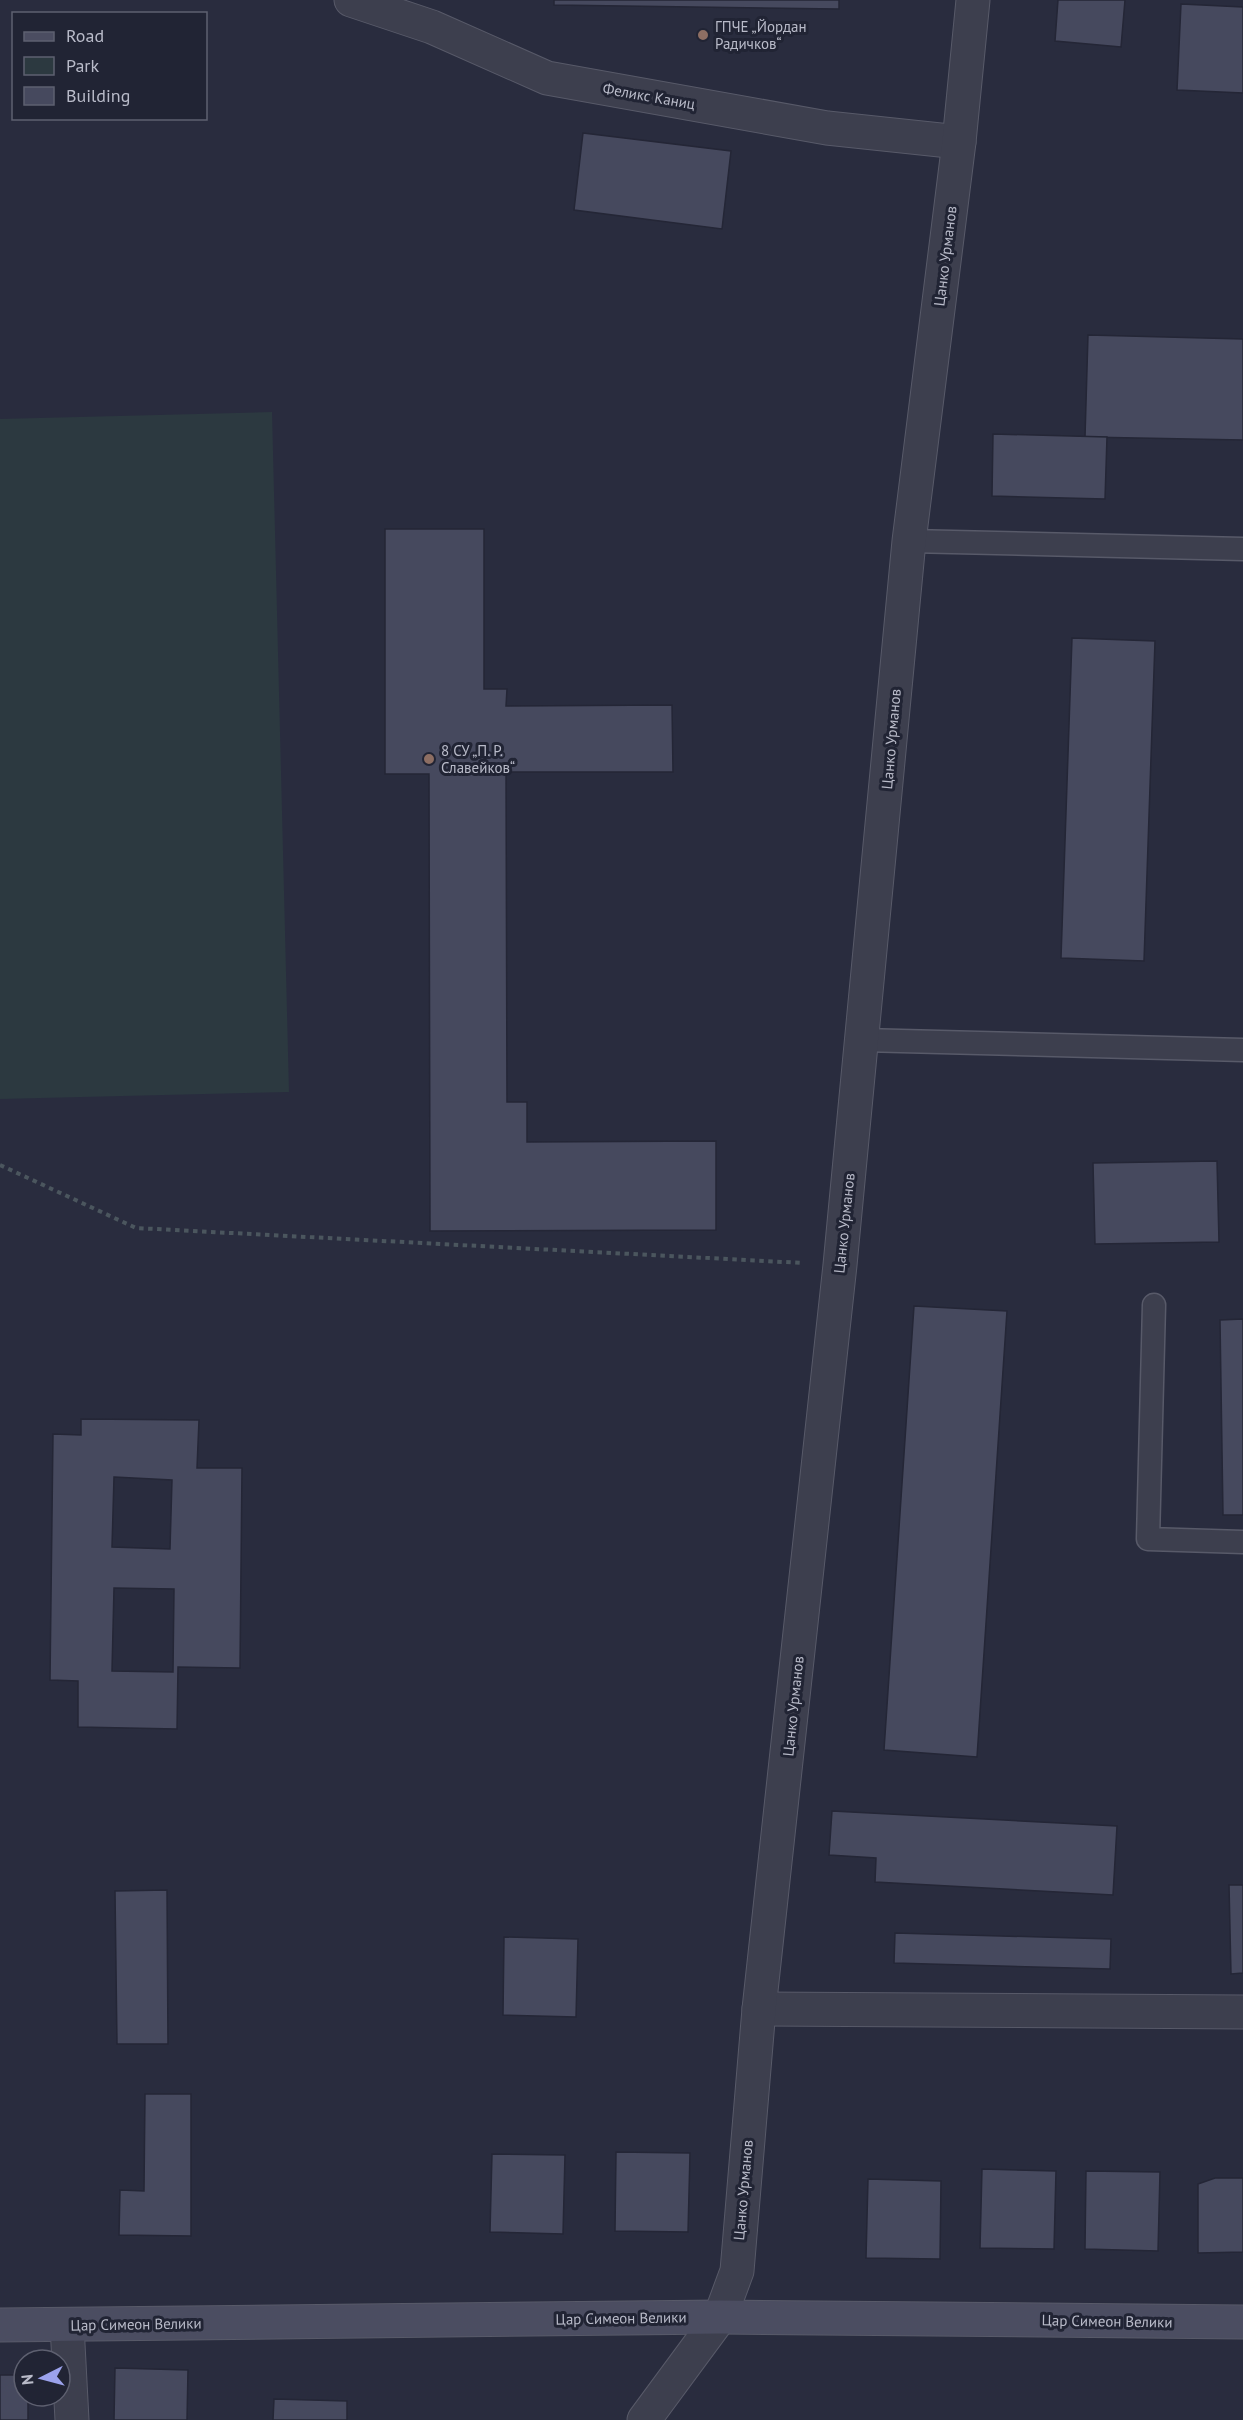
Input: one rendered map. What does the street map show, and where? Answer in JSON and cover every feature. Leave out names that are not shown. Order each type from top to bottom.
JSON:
[{"type":"main road","name":"Цар Симеон Велики","points":[[0,2325],[720,2317],[1243,2322]]},
{"type":"street","name":"Феликс Каниц","points":[[351,0],[432,27],[547,78],[827,128],[959,142]]},
{"type":"street","name":"Цанко Урманов","points":[[644,2420],[720,2317],[737,2271],[759,2009],[840,1265],[909,541],[959,142],[974,0]]},
{"type":"street","points":[[759,2009],[1243,2012]]},
{"type":"street","points":[[66,2325],[72,2420]]},
{"type":"lane","points":[[909,541],[1243,549]]},
{"type":"lane","points":[[862,1040],[1243,1050]]},
{"type":"lane","points":[[1154,1305],[1148,1539],[1243,1542]]},
{"type":"path","points":[[0,1165],[136,1228],[840,1265]]},
{"type":"green space","points":[[272,412],[289,1092],[0,1099],[0,419]]},
{"type":"building","points":[[554,0],[839,0],[839,9],[554,5]]},
{"type":"building","points":[[1058,0],[1125,0],[1121,47],[1055,41]]},
{"type":"building","points":[[1181,4],[1243,7],[1243,93],[1177,90]]},
{"type":"building","points":[[583,133],[731,151],[722,229],[574,210]]},
{"type":"building","points":[[1088,335],[1243,339],[1243,440],[1085,437]]},
{"type":"building","points":[[993,434],[1107,437],[1105,499],[992,496]]},
{"type":"building","points":[[385,529],[484,529],[484,689],[507,689],[506,706],[672,705],[673,772],[506,772],[507,1102],[527,1102],[527,1142],[716,1141],[716,1230],[430,1231],[429,774],[385,774]]},
{"type":"building","points":[[1072,638],[1155,641],[1144,961],[1061,958]]},
{"type":"building","points":[[1217,1161],[1219,1242],[1095,1244],[1093,1163]]},
{"type":"building","points":[[914,1306],[1007,1311],[977,1757],[884,1750]]},
{"type":"building","points":[[1243,1319],[1243,1515],[1223,1515],[1220,1320]]},
{"type":"building","points":[[81,1419],[199,1420],[197,1468],[242,1468],[240,1668],[178,1667],[177,1729],[78,1727],[78,1681],[50,1680],[53,1434],[81,1435]],"holes":[[[114,1477],[172,1480],[170,1549],[112,1547]],[[114,1588],[174,1589],[173,1672],[112,1671]]]},
{"type":"building","points":[[832,1811],[1117,1826],[1113,1895],[875,1882],[876,1858],[829,1855]]},
{"type":"building","points":[[1229,1885],[1243,1885],[1243,1973],[1231,1974]]},
{"type":"building","points":[[167,1890],[168,2044],[117,2044],[115,1891]]},
{"type":"building","points":[[895,1933],[1111,1939],[1110,1969],[894,1963]]},
{"type":"building","points":[[504,1937],[578,1939],[576,2017],[503,2015]]},
{"type":"building","points":[[145,2094],[191,2094],[191,2236],[119,2235],[120,2190],[144,2191]]},
{"type":"building","points":[[616,2152],[690,2153],[688,2232],[615,2231]]},
{"type":"building","points":[[492,2154],[565,2155],[563,2234],[490,2232]]},
{"type":"building","points":[[982,2169],[1056,2171],[1054,2249],[980,2248]]},
{"type":"building","points":[[1086,2171],[1160,2172],[1158,2251],[1085,2249]]},
{"type":"building","points":[[1215,2178],[1243,2178],[1243,2252],[1198,2253],[1198,2184]]},
{"type":"building","points":[[868,2179],[941,2181],[940,2259],[866,2258]]},
{"type":"building","points":[[115,2368],[188,2370],[187,2420],[114,2420]]},
{"type":"building","points":[[0,2375],[12,2375],[12,2408],[28,2408],[28,2420],[0,2420]]},
{"type":"building","points":[[274,2399],[347,2401],[347,2420],[273,2420]]},
{"type":"place","name":"ГПЧЕ „Йордан Радичков“","points":[[703,35]]},
{"type":"place","name":"8 СУ „П. Р. Славейков“","points":[[429,759]]}]
